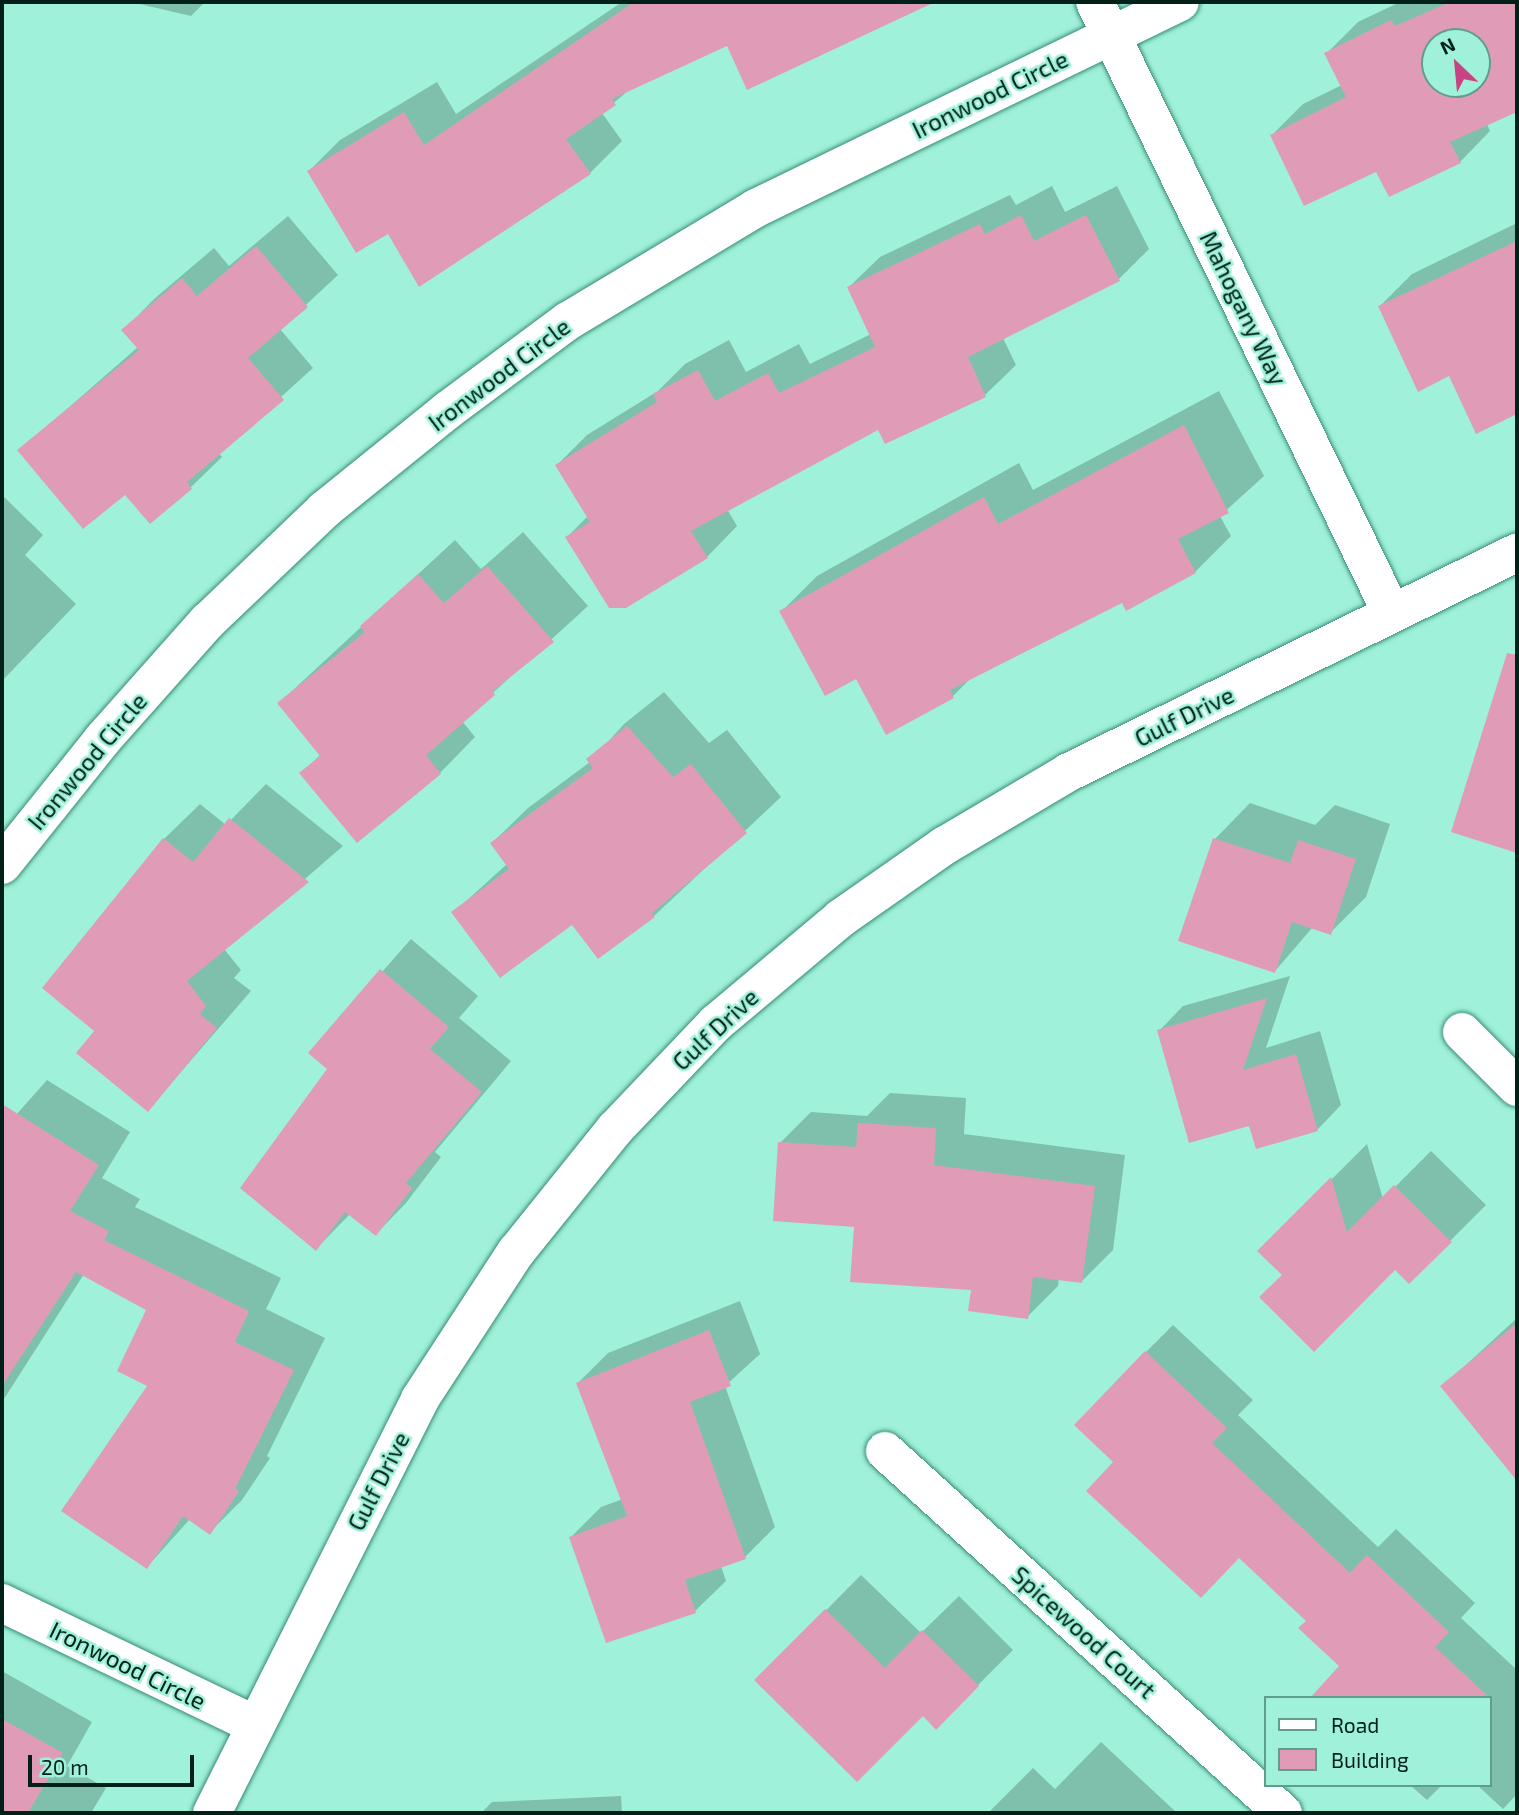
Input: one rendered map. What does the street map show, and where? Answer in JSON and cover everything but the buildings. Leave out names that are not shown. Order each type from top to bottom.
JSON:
[{"type":"street","name":"Ironwood Circle","points":[[2,865],[103,738],[208,622],[324,510],[448,410],[568,321],[757,208],[1103,18],[1180,2]]},
{"type":"street","name":"Mahogany Way","points":[[1103,18],[1392,614]]},
{"type":"street","name":"Gulf Drive","points":[[212,1813],[428,1387],[516,1252],[615,1129],[716,1023],[841,918],[944,846],[1069,772],[1517,553]]},
{"type":"street","points":[[1462,1032],[1517,1087]]},
{"type":"street","name":"Spicewood Court","points":[[886,1451],[1283,1813]]},
{"type":"street","name":"Ironwood Circle","points":[[2,1603],[255,1726]]}]
